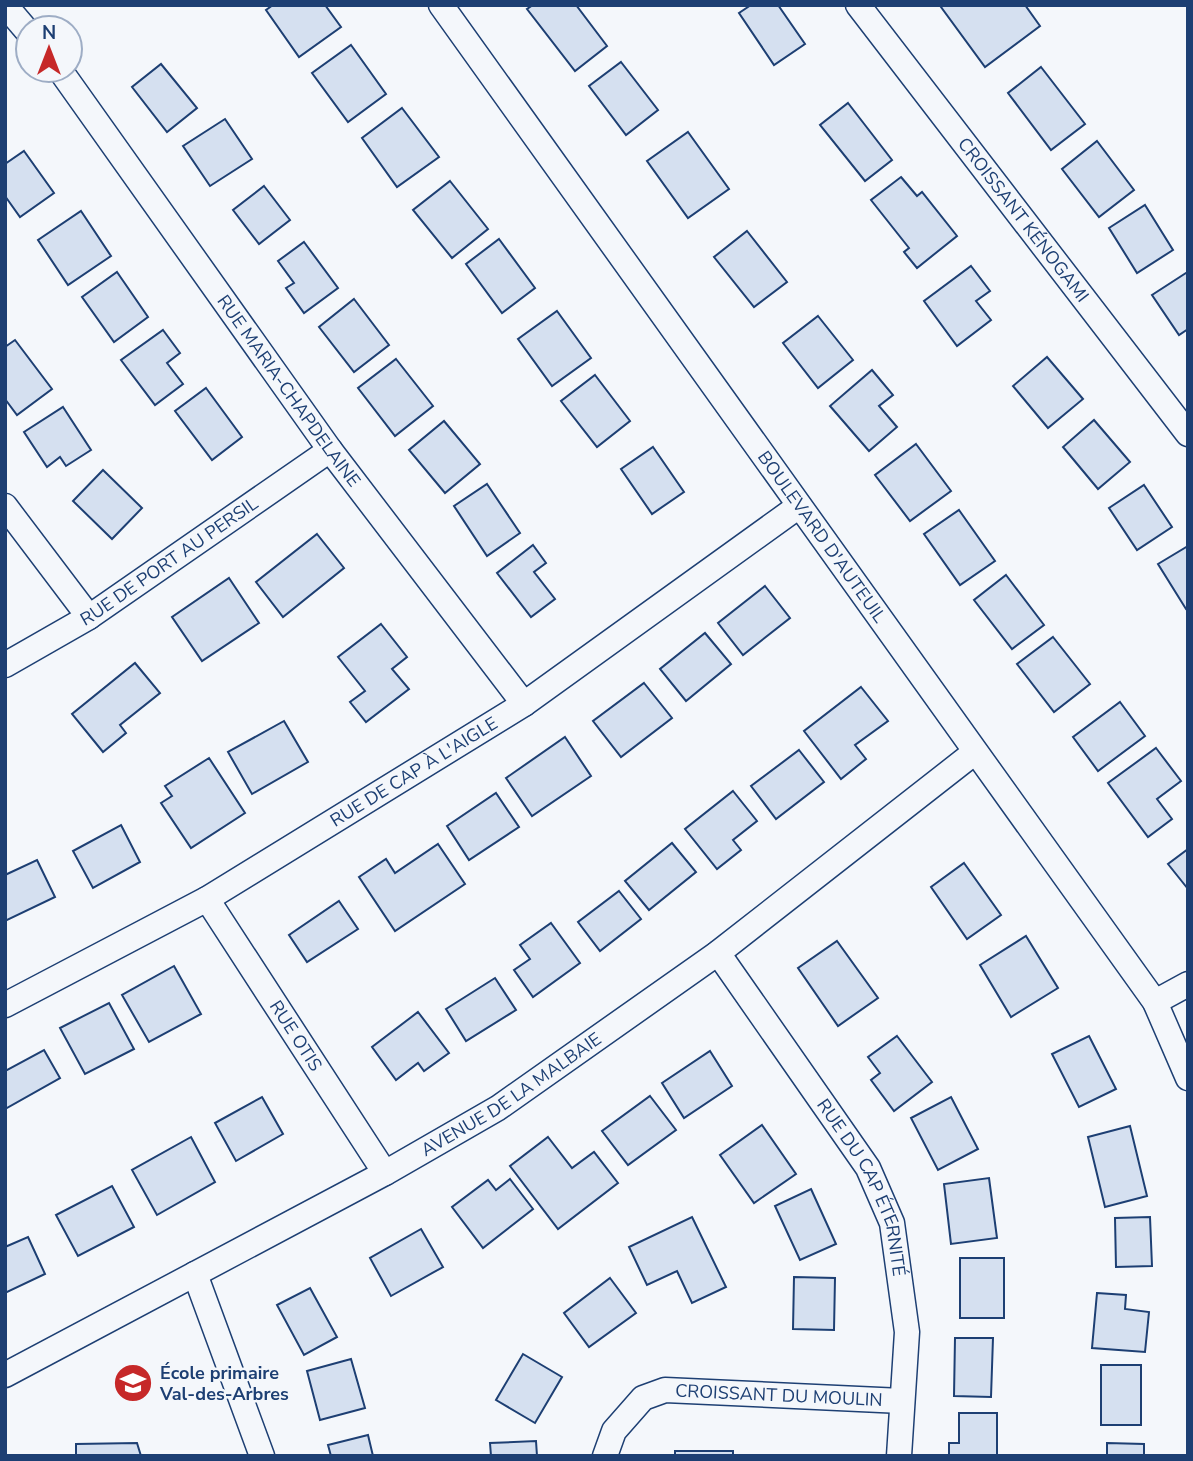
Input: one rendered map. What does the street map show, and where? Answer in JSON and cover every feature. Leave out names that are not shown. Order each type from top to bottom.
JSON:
[{"type":"street","name":"BOULEVARD D'AUTEUIL","points":[[441,5],[1154,1002],[1188,1078]]},
{"type":"street","name":"CROISSANT KÉNOGAMI","points":[[858,5],[1188,434]]},
{"type":"street","name":"RUE MARIA-CHAPDELAINE","points":[[70,84],[330,450],[524,704]]},
{"type":"street","name":"RUE DE PORT AU PERSIL","points":[[5,665],[89,617],[330,450]]},
{"type":"street","points":[[5,506],[89,617]]},
{"type":"street","name":"RUE DE CAP À L'AIGLE","points":[[5,1005],[207,899],[524,704],[799,506]]},
{"type":"street","name":"AVENUE DE LA MALBAIE","points":[[5,1375],[384,1173],[498,1108],[718,953],[975,752]]},
{"type":"street","name":"RUE OTIS","points":[[207,899],[384,1173]]},
{"type":"street","name":"RUE DU CAP ÉTERNITÉ","points":[[718,953],[868,1168],[892,1223],[907,1332],[899,1456]]},
{"type":"street","points":[[1154,1002],[1188,984]]},
{"type":"street","points":[[195,1274],[262,1456]]},
{"type":"street","name":"CROISSANT DU MOULIN","points":[[605,1456],[614,1431],[643,1398],[664,1390],[902,1401]]},
{"type":"building","points":[[273,5],[325,5],[341,27],[299,57],[266,10]]},
{"type":"building","points":[[533,5],[576,5],[607,46],[575,71],[527,9]]},
{"type":"building","points":[[751,5],[778,5],[805,44],[774,65],[739,13]]},
{"type":"building","points":[[1025,5],[1040,26],[985,67],[941,7]]},
{"type":"building","points":[[351,45],[386,94],[348,122],[312,73]]},
{"type":"building","points":[[621,62],[658,110],[626,135],[589,86]]},
{"type":"building","points":[[161,64],[197,108],[167,132],[132,87]]},
{"type":"building","points":[[1041,67],[1085,124],[1051,150],[1008,93]]},
{"type":"building","points":[[848,103],[892,160],[865,181],[820,125]]},
{"type":"building","points":[[402,108],[439,157],[397,187],[362,138]]},
{"type":"building","points":[[225,119],[252,159],[210,186],[183,146]]},
{"type":"building","points":[[688,132],[729,189],[688,218],[647,161]]},
{"type":"building","points":[[1097,141],[1134,190],[1099,217],[1062,169]]},
{"type":"building","points":[[24,151],[54,193],[20,217],[5,196],[5,164]]},
{"type":"building","points":[[901,177],[917,196],[922,192],[957,236],[917,268],[904,252],[909,248],[871,200]]},
{"type":"building","points":[[450,181],[488,229],[452,258],[413,210]]},
{"type":"building","points":[[264,186],[290,220],[259,244],[233,210]]},
{"type":"building","points":[[1145,205],[1173,250],[1137,273],[1109,228]]},
{"type":"building","points":[[81,211],[111,256],[68,285],[38,240]]},
{"type":"building","points":[[747,231],[787,282],[754,307],[714,257]]},
{"type":"building","points":[[499,239],[535,288],[502,313],[466,264]]},
{"type":"building","points":[[304,242],[338,288],[304,313],[286,288],[294,283],[278,261]]},
{"type":"building","points":[[971,266],[990,291],[976,301],[991,320],[957,346],[924,301]]},
{"type":"building","points":[[117,272],[148,317],[114,342],[82,297]]},
{"type":"building","points":[[1186,273],[1188,329],[1179,335],[1152,295]]},
{"type":"building","points":[[354,299],[389,345],[354,372],[319,327]]},
{"type":"building","points":[[557,311],[591,358],[552,386],[518,339]]},
{"type":"building","points":[[818,316],[853,360],[818,388],[783,343]]},
{"type":"building","points":[[163,330],[180,353],[167,363],[183,384],[155,405],[121,360]]},
{"type":"building","points":[[15,340],[52,389],[17,415],[5,399],[5,347]]},
{"type":"building","points":[[1047,357],[1083,399],[1048,428],[1013,386]]},
{"type":"building","points":[[396,359],[433,406],[395,436],[358,388]]},
{"type":"building","points":[[872,370],[893,395],[879,406],[897,427],[869,451],[830,406]]},
{"type":"building","points":[[595,375],[630,421],[597,447],[561,401]]},
{"type":"building","points":[[206,388],[242,437],[212,460],[175,411]]},
{"type":"building","points":[[63,407],[91,450],[66,466],[60,457],[47,467],[24,432]]},
{"type":"building","points":[[1094,420],[1130,462],[1098,489],[1063,447]]},
{"type":"building","points":[[444,421],[480,464],[445,493],[409,450]]},
{"type":"building","points":[[916,444],[951,491],[910,521],[875,475]]},
{"type":"building","points":[[653,447],[684,492],[652,514],[621,469]]},
{"type":"building","points":[[103,470],[142,508],[112,539],[73,501]]},
{"type":"building","points":[[487,484],[520,533],[487,556],[454,506]]},
{"type":"building","points":[[1144,485],[1172,527],[1137,550],[1109,508]]},
{"type":"building","points":[[959,510],[995,561],[960,585],[924,534]]},
{"type":"building","points":[[317,534],[344,568],[283,617],[256,582]]},
{"type":"building","points":[[533,545],[546,563],[534,572],[555,599],[531,617],[497,573]]},
{"type":"building","points":[[1188,546],[1188,608],[1186,609],[1158,564]]},
{"type":"building","points":[[1006,575],[1044,625],[1012,649],[974,600]]},
{"type":"building","points":[[229,578],[259,623],[202,661],[172,617]]},
{"type":"building","points":[[765,586],[790,618],[743,655],[718,623]]},
{"type":"building","points":[[381,624],[407,657],[392,669],[409,689],[366,722],[350,702],[365,691],[338,657]]},
{"type":"building","points":[[705,633],[731,664],[686,701],[660,669]]},
{"type":"building","points":[[1053,637],[1090,684],[1054,712],[1017,664]]},
{"type":"building","points":[[135,663],[160,693],[120,725],[126,733],[103,752],[72,714]]},
{"type":"building","points":[[644,683],[672,718],[621,757],[593,721]]},
{"type":"building","points":[[861,687],[888,721],[855,745],[866,759],[841,779],[804,731]]},
{"type":"building","points":[[1120,702],[1145,736],[1098,771],[1073,737]]},
{"type":"building","points":[[284,721],[308,762],[252,794],[228,752]]},
{"type":"building","points":[[565,737],[591,776],[532,816],[506,778]]},
{"type":"building","points":[[1156,748],[1181,781],[1157,799],[1172,819],[1148,837],[1108,783]]},
{"type":"building","points":[[799,750],[824,782],[776,819],[751,786]]},
{"type":"building","points":[[209,758],[245,813],[191,848],[161,803],[172,796],[165,786]]},
{"type":"building","points":[[733,791],[757,821],[733,840],[741,850],[717,869],[685,829]]},
{"type":"building","points":[[496,793],[519,827],[469,860],[447,826]]},
{"type":"building","points":[[121,825],[140,862],[93,888],[73,851]]},
{"type":"building","points":[[672,843],[696,872],[649,910],[625,881]]},
{"type":"building","points":[[438,844],[465,884],[395,931],[359,877],[386,859],[395,873]]},
{"type":"building","points":[[1188,849],[1188,889],[1168,864]]},
{"type":"building","points":[[37,860],[55,897],[5,921],[5,875]]},
{"type":"building","points":[[964,863],[1001,915],[967,939],[931,887]]},
{"type":"building","points":[[619,891],[641,919],[600,951],[578,922]]},
{"type":"building","points":[[339,901],[358,929],[307,962],[289,935]]},
{"type":"building","points":[[551,923],[580,963],[533,997],[514,970],[530,959],[520,945]]},
{"type":"building","points":[[1026,936],[1058,988],[1011,1017],[980,965]]},
{"type":"building","points":[[837,941],[878,998],[838,1026],[798,968]]},
{"type":"building","points":[[174,966],[201,1014],[149,1042],[122,995]]},
{"type":"building","points":[[495,978],[516,1010],[466,1041],[446,1009]]},
{"type":"building","points":[[109,1003],[134,1049],[85,1074],[60,1028]]},
{"type":"building","points":[[418,1012],[449,1053],[424,1071],[418,1063],[396,1080],[372,1047]]},
{"type":"building","points":[[897,1036],[932,1082],[894,1111],[871,1080],[880,1073],[868,1057]]},
{"type":"building","points":[[1089,1036],[1116,1089],[1079,1107],[1052,1054]]},
{"type":"building","points":[[44,1050],[60,1078],[5,1109],[5,1071]]},
{"type":"building","points":[[710,1051],[732,1086],[684,1118],[662,1083]]},
{"type":"building","points":[[650,1096],[676,1130],[628,1165],[602,1131]]},
{"type":"building","points":[[262,1097],[283,1134],[236,1161],[215,1123]]},
{"type":"building","points":[[951,1097],[978,1149],[938,1170],[911,1118]]},
{"type":"building","points":[[762,1125],[796,1174],[754,1203],[720,1155]]},
{"type":"building","points":[[1130,1126],[1147,1196],[1105,1207],[1088,1137]]},
{"type":"building","points":[[191,1137],[215,1182],[157,1215],[132,1170]]},
{"type":"building","points":[[548,1137],[572,1168],[594,1152],[618,1183],[558,1229],[510,1166]]},
{"type":"building","points":[[989,1178],[997,1238],[951,1244],[944,1184]]},
{"type":"building","points":[[510,1179],[533,1209],[483,1248],[452,1207],[488,1180],[496,1190]]},
{"type":"building","points":[[112,1186],[134,1227],[78,1256],[56,1215]]},
{"type":"building","points":[[811,1189],[836,1244],[800,1260],[775,1206]]},
{"type":"building","points":[[692,1217],[726,1287],[692,1303],[677,1271],[647,1285],[629,1247]]},
{"type":"building","points":[[1150,1217],[1152,1266],[1116,1267],[1115,1218]]},
{"type":"building","points":[[421,1229],[443,1267],[391,1296],[370,1258]]},
{"type":"building","points":[[28,1237],[45,1274],[5,1293],[5,1247]]},
{"type":"building","points":[[960,1258],[1004,1258],[1004,1318],[960,1318]]},
{"type":"building","points":[[794,1277],[835,1278],[834,1330],[793,1329]]},
{"type":"building","points":[[610,1278],[636,1313],[589,1347],[564,1313]]},
{"type":"building","points":[[310,1288],[337,1337],[304,1355],[277,1305]]},
{"type":"building","points":[[1097,1293],[1126,1295],[1125,1309],[1149,1312],[1145,1352],[1092,1348]]},
{"type":"building","points":[[955,1338],[993,1338],[991,1397],[954,1396]]},
{"type":"building","points":[[523,1354],[562,1377],[535,1423],[496,1400]]},
{"type":"building","points":[[351,1359],[365,1408],[320,1420],[307,1371]]},
{"type":"building","points":[[1101,1365],[1141,1365],[1141,1425],[1101,1425]]},
{"type":"building","points":[[959,1413],[997,1413],[997,1456],[949,1456],[949,1443],[959,1443]]},
{"type":"building","points":[[368,1435],[373,1456],[331,1456],[328,1445]]},
{"type":"building","points":[[536,1441],[537,1456],[491,1456],[490,1443]]},
{"type":"building","points":[[137,1443],[141,1456],[76,1456],[76,1444]]},
{"type":"building","points":[[1107,1443],[1144,1444],[1144,1456],[1107,1456]]},
{"type":"building","points":[[675,1451],[733,1451],[733,1456],[675,1456]]},
{"type":"place","name":"École primaire Val-des-Arbres","points":[[133,1383]]}]
